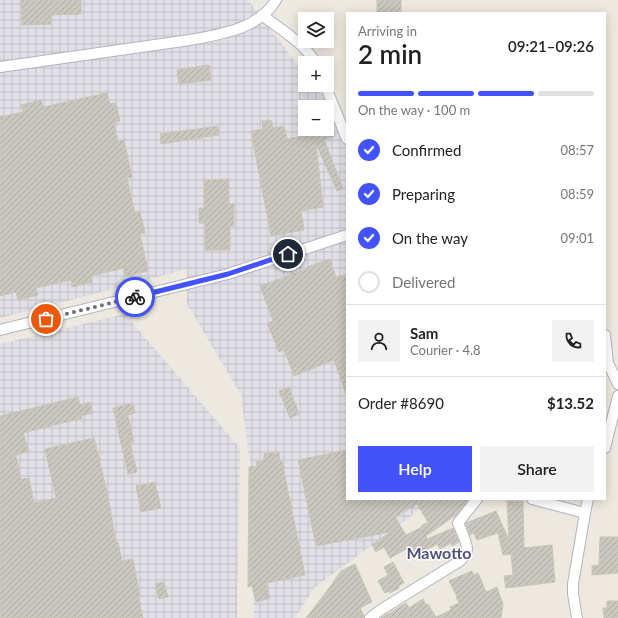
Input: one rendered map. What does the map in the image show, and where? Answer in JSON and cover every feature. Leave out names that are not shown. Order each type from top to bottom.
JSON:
[{"type":"street","points":[[0,67],[216,35],[244,26],[256,20],[272,7],[276,0]]},
{"type":"street","points":[[262,15],[293,38],[311,56]]},
{"type":"street","points":[[328,92],[346,137]]},
{"type":"street","points":[[0,330],[228,274],[346,235]]},
{"type":"street","points":[[606,344],[608,363],[618,384]]},
{"type":"street","points":[[606,444],[618,396]]},
{"type":"street","points":[[370,618],[460,561],[467,550],[458,523],[476,500]]},
{"type":"street","points":[[536,500],[585,513]]},
{"type":"street","points":[[577,618],[573,584],[588,500]]},
{"type":"shaded area","points":[[0,0],[248,0],[298,65],[298,92],[320,92],[326,100],[298,100],[298,136],[334,136],[334,110],[340,118],[346,133],[346,500],[433,500],[314,588],[295,618],[254,618],[251,472],[241,395],[187,304],[187,269],[0,318]]},
{"type":"shaded area","points":[[125,314],[240,448],[237,618],[0,618],[0,344]]},
{"type":"building","points":[[21,0],[81,0],[81,14],[51,15],[51,24],[22,25]]},
{"type":"building","points":[[377,0],[401,0],[401,12],[377,12]]},
{"type":"building","points":[[209,65],[211,80],[179,84],[177,70]]},
{"type":"building","points":[[107,93],[110,104],[116,103],[120,121],[114,123],[118,142],[124,140],[132,177],[127,178],[135,213],[140,212],[145,233],[140,234],[148,271],[125,276],[124,268],[91,276],[92,282],[72,287],[71,280],[36,288],[38,295],[18,300],[16,292],[0,296],[0,117],[23,112],[21,105],[41,100],[43,107]]},
{"type":"building","points":[[271,120],[273,128],[284,126],[287,139],[302,136],[334,136],[334,133],[335,136],[324,139],[343,189],[337,191],[316,144],[323,207],[301,211],[304,230],[271,236],[251,131],[263,129],[262,121]]},
{"type":"building","points":[[218,126],[219,135],[161,144],[160,134]]},
{"type":"building","points":[[229,179],[229,204],[234,204],[234,226],[230,226],[230,250],[205,250],[205,223],[199,223],[199,208],[204,208],[204,180]]},
{"type":"building","points":[[330,259],[336,278],[346,274],[346,394],[334,360],[294,376],[284,350],[279,352],[267,323],[273,321],[260,286],[307,269],[307,267]]},
{"type":"building","points":[[289,387],[299,414],[290,418],[279,391]]},
{"type":"building","points":[[78,397],[80,405],[90,402],[93,413],[81,416],[82,418],[23,433],[29,451],[16,455],[21,479],[29,478],[34,503],[56,498],[45,449],[94,438],[108,496],[116,542],[118,542],[122,561],[133,559],[140,596],[138,596],[143,618],[0,618],[0,416]]},
{"type":"building","points":[[133,403],[135,413],[128,415],[134,442],[130,443],[137,472],[128,474],[113,408]]},
{"type":"building","points":[[346,450],[346,500],[468,500],[456,515],[426,536],[427,539],[453,528],[459,542],[452,546],[451,543],[440,549],[437,544],[416,555],[412,546],[390,558],[384,547],[376,552],[372,545],[390,532],[316,546],[298,460]],"holes":[[[417,504],[428,522],[421,526],[422,527],[406,535],[395,517]]]},
{"type":"building","points":[[279,452],[305,575],[266,583],[270,598],[256,602],[252,586],[248,587],[249,467],[257,466],[256,462],[264,460],[264,454]]},
{"type":"building","points":[[155,482],[161,508],[141,512],[136,486]]},
{"type":"building","points":[[507,501],[523,501],[524,548],[552,545],[555,582],[506,588],[504,576],[513,575],[511,554],[503,555],[498,533],[477,540],[474,533],[470,535],[466,523],[496,511],[509,540]]},
{"type":"building","points":[[600,537],[618,537],[618,573],[592,575],[592,566],[599,565]]},
{"type":"building","points":[[393,562],[404,583],[390,593],[389,591],[385,593],[378,581],[388,575],[384,567]]},
{"type":"building","points":[[355,564],[372,602],[360,608],[364,618],[306,618],[341,571]]},
{"type":"building","points":[[472,571],[474,575],[478,573],[486,592],[497,587],[503,604],[501,618],[381,618],[406,603],[409,608],[423,599],[436,617],[451,610],[450,607],[459,603],[449,581]]},
{"type":"building","points":[[164,582],[168,597],[159,599],[155,584]]},
{"type":"building","points":[[607,601],[618,601],[618,618],[604,618],[603,608],[607,608]]},
{"type":"way so far","points":[[46,319],[135,297]]},
{"type":"district","name":"Mawotto","points":[[439,553]]},
{"type":"route","points":[[135,297],[228,274],[288,254]]}]
